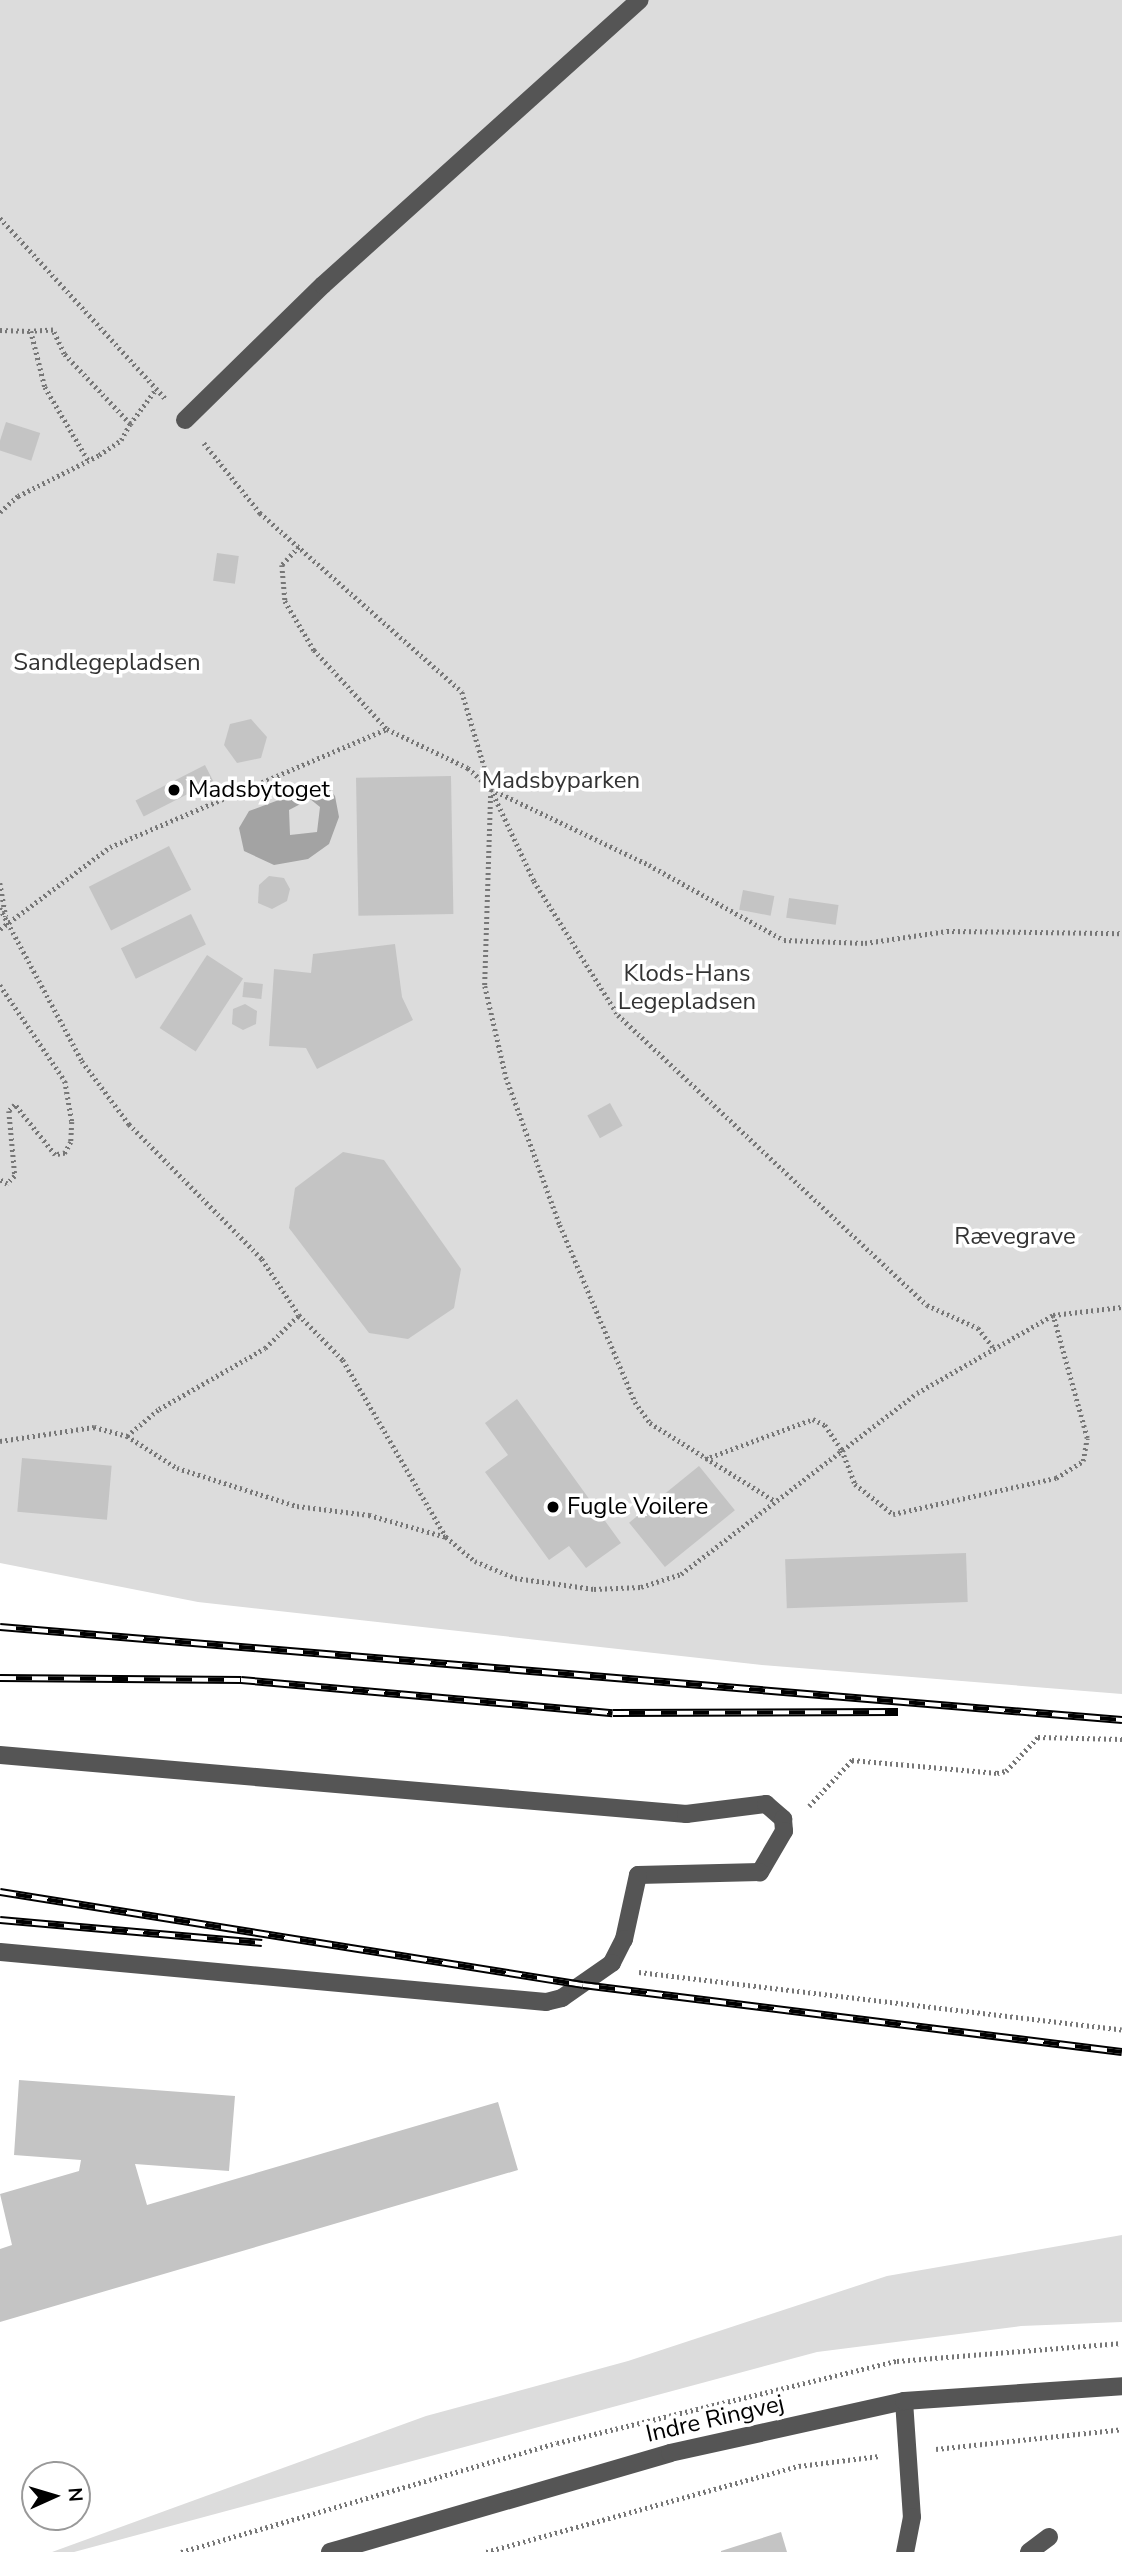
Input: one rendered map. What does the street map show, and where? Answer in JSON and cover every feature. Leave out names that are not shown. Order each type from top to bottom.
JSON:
[{"type":"street","points":[[185,420],[323,285],[640,0]]},
{"type":"street","points":[[0,1755],[685,1814],[766,1804],[783,1819],[784,1831],[760,1872],[638,1875],[624,1939],[612,1963],[562,1998],[546,2002],[0,1952]]},
{"type":"street","name":"Indre Ringvej","points":[[330,2552],[670,2453],[904,2401],[1122,2386]]},
{"type":"street","points":[[904,2401],[910,2452],[912,2517],[905,2552]]},
{"type":"street","points":[[1030,2552],[1049,2537]]},
{"type":"path","points":[[0,218],[185,420],[260,513],[462,692],[491,789],[534,881],[618,1015],[927,1305],[978,1328],[993,1347]]},
{"type":"path","points":[[0,330],[54,330],[64,354],[130,424]]},
{"type":"path","points":[[31,331],[45,387],[88,460]]},
{"type":"path","points":[[0,512],[18,496],[121,440],[156,389]]},
{"type":"path","points":[[299,547],[282,565],[285,601],[314,650],[387,729],[468,768],[491,789],[649,865],[784,940],[865,943],[947,931],[1122,933]]},
{"type":"path","points":[[0,929],[110,847],[387,729]]},
{"type":"path","points":[[491,789],[485,986],[506,1077],[560,1226],[635,1402],[650,1423],[775,1501]]},
{"type":"path","points":[[0,883],[8,924]]},
{"type":"path","points":[[0,908],[82,1061],[121,1114],[262,1259],[299,1315],[343,1360],[446,1538],[475,1561],[515,1578],[594,1589],[641,1587],[681,1574],[917,1393],[1053,1315],[1122,1307]]},
{"type":"path","points":[[0,985],[65,1082],[72,1122],[65,1153],[55,1155],[15,1105],[9,1111],[15,1176],[7,1184],[0,1180]]},
{"type":"path","points":[[127,1436],[159,1409],[265,1348],[299,1315]]},
{"type":"path","points":[[705,1459],[813,1419],[825,1425],[842,1450],[855,1484],[893,1514],[1056,1478],[1083,1461],[1087,1438],[1053,1315]]},
{"type":"path","points":[[0,1441],[93,1427],[127,1436],[177,1468],[296,1506],[369,1515],[446,1538]]},
{"type":"path","points":[[783,1819],[815,1801],[852,1760],[997,1773],[1006,1771],[1038,1737],[1122,1739]]},
{"type":"path","points":[[612,1963],[634,1971],[903,2007],[1122,2030]]},
{"type":"path","points":[[486,2552],[799,2466],[1122,2429]]},
{"type":"green space","name":"Madsbyparken","points":[[0,0],[1122,0],[1122,1694],[762,1665],[198,1602],[0,1563]]},
{"type":"green space","points":[[1122,2235],[1122,2322],[1021,2326],[817,2352],[74,2552],[52,2552],[426,2416],[628,2361],[887,2276]]},
{"type":"shaded area","points":[[324,783],[335,796],[339,817],[329,844],[308,859],[274,865],[244,851],[239,828],[249,811]],"holes":[[[310,799],[320,807],[317,832],[290,835],[289,810]]]},
{"type":"building","points":[[6,422],[40,433],[31,461],[0,451]]},
{"type":"building","points":[[217,553],[239,556],[235,584],[213,581]]},
{"type":"building","points":[[251,719],[267,737],[261,758],[237,763],[224,745],[230,724]]},
{"type":"building","name":"Madsbytoget","points":[[205,765],[213,781],[144,816],[136,800]]},
{"type":"building","points":[[451,776],[453,914],[358,916],[356,778]]},
{"type":"building","points":[[169,846],[191,890],[111,931],[89,887]]},
{"type":"building","points":[[269,876],[284,878],[290,889],[287,901],[272,909],[258,903],[259,885]]},
{"type":"building","points":[[743,890],[774,896],[771,916],[739,910]]},
{"type":"building","points":[[789,898],[839,905],[836,925],[786,918]]},
{"type":"building","points":[[191,914],[206,945],[136,979],[121,948]]},
{"type":"building","points":[[395,944],[402,997],[413,1020],[317,1069],[306,1048],[269,1046],[274,969],[311,973],[313,954]]},
{"type":"building","points":[[207,955],[243,978],[196,1051],[160,1028]]},
{"type":"building","points":[[244,982],[263,984],[261,999],[242,997]]},
{"type":"building","points":[[245,1004],[257,1011],[256,1024],[243,1030],[232,1024],[233,1009]]},
{"type":"building","points":[[610,1103],[623,1126],[600,1138],[587,1116]]},
{"type":"building","points":[[343,1152],[384,1160],[461,1269],[454,1308],[408,1339],[369,1333],[289,1228],[295,1188]]},
{"type":"building","name":"Fugle Voilere","points":[[517,1399],[621,1543],[586,1568],[569,1546],[549,1560],[485,1472],[508,1455],[485,1423]]},
{"type":"building","points":[[22,1458],[112,1466],[107,1520],[17,1512]]},
{"type":"building","points":[[699,1466],[735,1510],[665,1567],[629,1523]]},
{"type":"building","points":[[966,1553],[968,1602],[787,1608],[785,1559]]},
{"type":"building","points":[[19,2080],[235,2096],[229,2171],[135,2164],[147,2205],[498,2102],[518,2170],[0,2322],[0,2249],[12,2245],[0,2194],[79,2171],[81,2160],[14,2155]]},
{"type":"building","points":[[781,2532],[787,2552],[721,2552],[721,2551]]},
{"type":"railway","points":[[0,1627],[1122,1720]]},
{"type":"railway","points":[[0,1678],[241,1680],[613,1713],[898,1712]]},
{"type":"railway","points":[[0,1892],[583,1985],[1122,2052]]},
{"type":"railway","points":[[0,1920],[262,1943]]},
{"type":"place","name":"Madsbytoget","points":[[174,790]]},
{"type":"place","name":"Fugle Voilere","points":[[553,1507]]},
{"type":"park label","name":"Sandlegepladsen","points":[[107,663]]},
{"type":"park label","name":"Klods-Hans Legepladsen","points":[[687,988]]},
{"type":"park label","name":"Rævegrave","points":[[1015,1237]]}]
